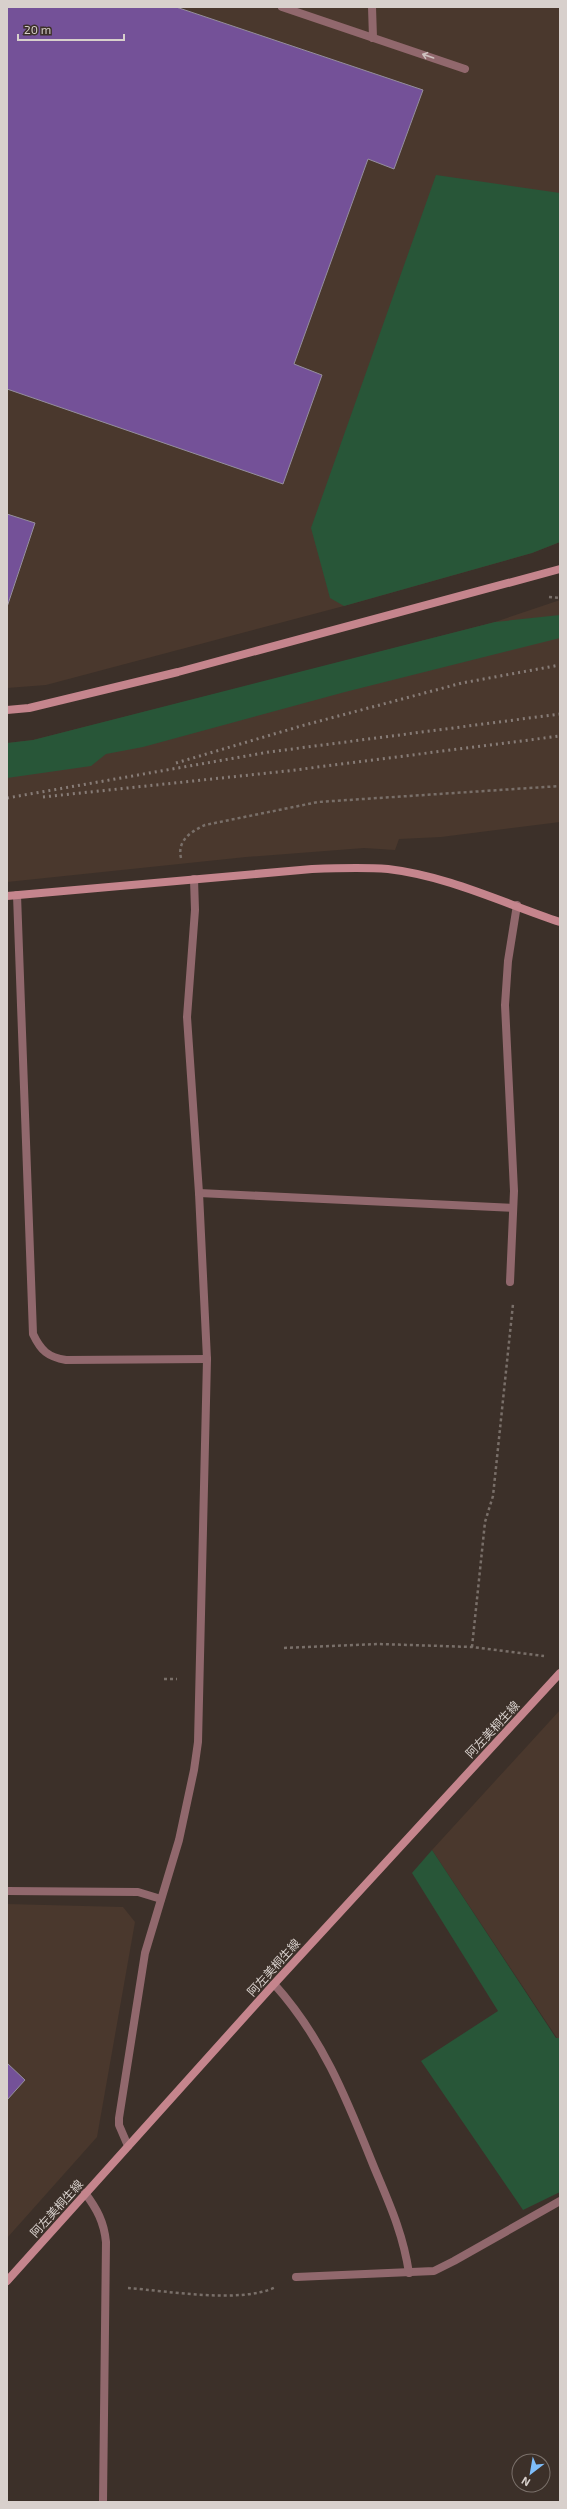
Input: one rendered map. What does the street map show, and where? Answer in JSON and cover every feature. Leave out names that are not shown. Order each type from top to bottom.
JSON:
[{"type":"street","points":[[282,7],[465,69]]},
{"type":"street","points":[[372,7],[373,38]]},
{"type":"street","points":[[7,710],[29,708],[178,672],[560,569]]},
{"type":"street","points":[[7,896],[312,869],[388,869],[449,882],[517,905],[560,922]]},
{"type":"street","points":[[128,2146],[119,2125],[121,2094],[145,1952],[188,1801],[198,1742],[207,1359],[199,1192],[187,1017],[195,910],[194,880]]},
{"type":"street","points":[[17,895],[33,1334],[40,1349],[51,1358],[66,1360],[207,1359]]},
{"type":"street","points":[[510,1282],[513,1208],[510,1089],[505,1036],[505,1005],[508,961],[517,905]]},
{"type":"street","points":[[199,1192],[513,1208]]},
{"type":"street","name":"阿左美桐生線","points":[[7,2281],[274,1984],[560,1673]]},
{"type":"street","points":[[7,1891],[138,1892],[161,1899]]},
{"type":"street","points":[[274,1984],[299,2013],[338,2078],[404,2241],[409,2273]]},
{"type":"street","points":[[85,2193],[97,2208],[104,2224],[107,2286],[103,2502]]},
{"type":"street","points":[[296,2277],[409,2273],[434,2270],[454,2262],[560,2201]]},
{"type":"path","points":[[545,597],[560,598]]},
{"type":"path","points":[[194,880],[183,864],[180,852],[183,842],[191,832],[205,825],[318,802],[560,786]]},
{"type":"path","points":[[472,1648],[485,1522],[493,1496],[506,1388],[513,1305],[510,1282]]},
{"type":"path","points":[[284,1648],[379,1644],[472,1648],[539,1654],[550,1660]]},
{"type":"path","points":[[107,2286],[239,2296],[268,2290],[296,2277]]},
{"type":"shaded area","points":[[7,7],[560,7],[560,542],[532,553],[344,606],[46,685],[7,688]]},
{"type":"shaded area","points":[[560,600],[560,822],[441,837],[399,839],[395,850],[364,848],[246,857],[7,882],[7,743],[33,740],[495,622]]},
{"type":"shaded area","points":[[560,1710],[560,2038],[557,2038],[432,1850]]},
{"type":"shaded area","points":[[7,1904],[123,1907],[135,1922],[97,2137],[7,2238]]},
{"type":"green space","points":[[436,175],[560,193],[560,542],[532,553],[344,606],[330,598],[311,528]]},
{"type":"green space","points":[[560,615],[560,638],[345,692],[143,747],[106,754],[91,766],[7,778],[7,743],[33,740],[495,622]]},
{"type":"green space","points":[[432,1850],[556,2038],[560,2038],[560,2192],[523,2210],[421,2061],[498,2011],[412,1873]]},
{"type":"building","points":[[7,7],[176,7],[423,90],[394,169],[368,159],[294,364],[322,375],[283,484],[7,389]]},
{"type":"building","points":[[7,514],[35,523],[7,607]]},
{"type":"building","points":[[7,2063],[25,2080],[7,2100]]},
{"type":"railway","points":[[176,763],[301,726],[462,683],[560,665]]},
{"type":"railway","points":[[7,798],[269,752],[560,714]]},
{"type":"railway","points":[[43,797],[287,771],[560,736]]}]
